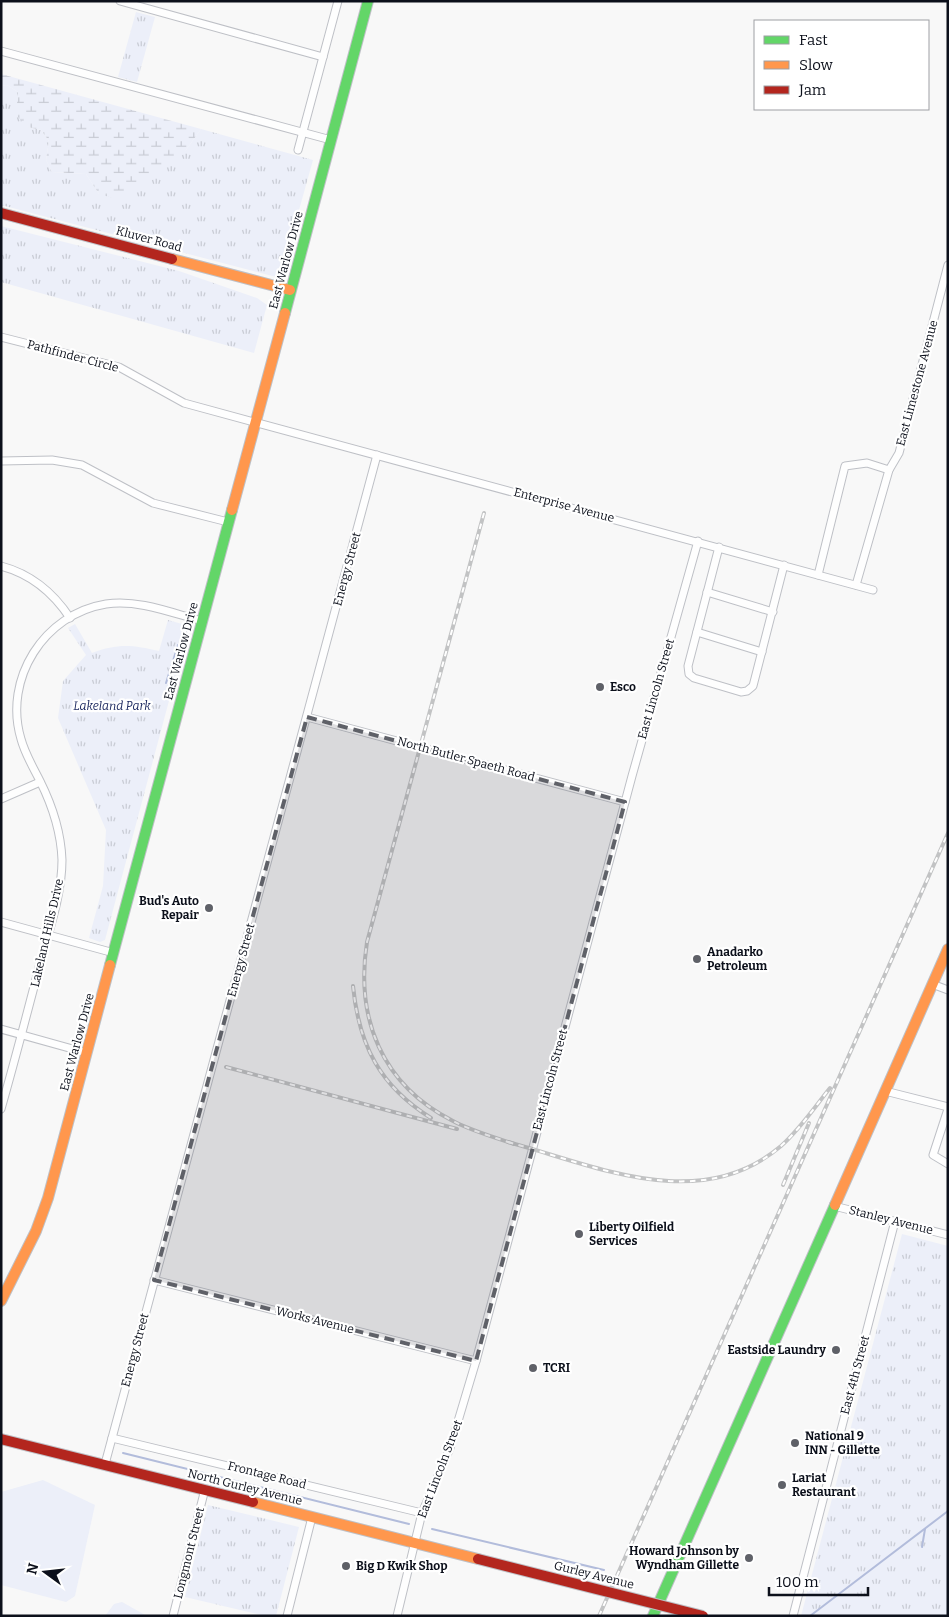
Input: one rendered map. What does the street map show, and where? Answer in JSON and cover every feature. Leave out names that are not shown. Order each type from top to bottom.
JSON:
[{"type":"street","points":[[120,1],[324,57]]},
{"type":"street","points":[[298,150],[338,1]]},
{"type":"street","name":"East Warlow Drive","points":[[1,1300],[29,1246],[45,1206],[368,1]]},
{"type":"street","points":[[1,51],[331,140]]},
{"type":"street","name":"Kluver Road","points":[[1,213],[290,290]]},
{"type":"street","name":"East Limestone Avenue","points":[[856,585],[888,470],[899,453],[948,265]]},
{"type":"street","name":"Pathfinder Circle","points":[[1,337],[119,367],[184,403],[254,422]]},
{"type":"street","name":"Enterprise Avenue","points":[[254,422],[873,590]]},
{"type":"street","name":"Energy Street","points":[[105,1464],[377,455]]},
{"type":"street","points":[[1,461],[52,460],[82,465],[153,503],[228,522]]},
{"type":"street","points":[[818,574],[845,466],[867,463],[888,470]]},
{"type":"street","name":"East Lincoln Street","points":[[397,1616],[422,1513],[450,1448],[476,1361],[625,802],[698,541]]},
{"type":"street","points":[[719,547],[688,666],[689,674],[694,678],[747,691],[752,686],[784,565]]},
{"type":"street","points":[[1,566],[19,571],[39,584],[55,598],[70,618]]},
{"type":"street","points":[[707,592],[773,612]]},
{"type":"street","name":"Lakeland Hills Drive","points":[[1,1110],[48,935],[60,884],[62,860],[55,816],[20,739],[16,715],[17,694],[23,672],[33,650],[50,631],[87,608],[127,603],[202,620]]},
{"type":"street","points":[[697,632],[762,652]]},
{"type":"street","name":"North Butler Spaeth Road","points":[[307,717],[625,802]]},
{"type":"street","points":[[1,799],[40,782]]},
{"type":"street","points":[[1,922],[114,953]]},
{"type":"street","points":[[654,1615],[948,949]]},
{"type":"street","points":[[932,984],[948,990]]},
{"type":"street","points":[[1,1030],[87,1053]]},
{"type":"street","points":[[885,1091],[948,1108],[933,1155],[948,1164]]},
{"type":"street","name":"Stanley Avenue","points":[[834,1206],[948,1235]]},
{"type":"street","name":"East 4th Street","points":[[793,1616],[895,1221]]},
{"type":"street","name":"Works Avenue","points":[[154,1280],[476,1361]]},
{"type":"street","name":"Frontage Road","points":[[112,1438],[422,1513]]},
{"type":"street","name":"North Gurley Avenue","points":[[3,1439],[414,1541],[478,1559]]},
{"type":"street","name":"Longmont Street","points":[[173,1616],[206,1490]]},
{"type":"street","points":[[286,1616],[312,1516]]},
{"type":"street","name":"Gurley Avenue","points":[[478,1559],[703,1616]]},
{"type":"highlighted area","points":[[307,717],[625,802],[476,1361],[154,1280]]},
{"type":"green space","points":[[136,12],[155,17],[137,82],[118,77]]},
{"type":"green space","points":[[1,74],[201,129],[186,150],[120,200],[99,194],[86,174],[52,172],[46,160],[49,141],[41,130],[28,127],[16,115],[18,92],[7,85],[1,86]]},
{"type":"green space","points":[[7,85],[18,92],[28,127],[41,130],[49,141],[46,160],[52,172],[86,174],[99,194],[186,150],[201,129],[313,160],[280,278],[1,205],[1,86]]},
{"type":"green space","points":[[1,226],[179,271],[257,298],[267,305],[254,353],[1,282]]},
{"type":"green space","name":"Lakeland Park","points":[[168,620],[189,626],[105,940],[100,942],[89,938],[103,886],[106,830],[58,718],[63,681],[86,655],[68,628],[75,624],[92,653],[118,646],[141,647],[159,651]]},
{"type":"green space","points":[[902,1234],[948,1246],[948,1616],[801,1616]]},
{"type":"green space","points":[[43,1480],[95,1505],[75,1596],[66,1602],[1,1585],[1,1492]]},
{"type":"green space","points":[[208,1505],[299,1527],[276,1616],[266,1616],[185,1597]]},
{"type":"green space","points":[[122,1602],[147,1616],[105,1616],[114,1604]]},
{"type":"waterway","points":[[166,683],[178,645],[186,647]]},
{"type":"waterway","points":[[123,1453],[409,1524]]},
{"type":"waterway","points":[[810,1616],[948,1511]]},
{"type":"waterway","points":[[432,1529],[604,1570]]},
{"type":"waterway","points":[[922,1547],[925,1529]]},
{"type":"railway","points":[[484,513],[367,942],[364,970],[365,997],[370,1023],[379,1047],[391,1069],[408,1089],[428,1106],[453,1121],[475,1131],[514,1144]]},
{"type":"railway","points":[[599,1616],[948,833]]},
{"type":"railway","points":[[353,986],[361,1027],[375,1062],[385,1078],[398,1092],[413,1106],[431,1118]]},
{"type":"railway","points":[[226,1067],[457,1129]]},
{"type":"railway","points":[[508,1142],[612,1172],[647,1179],[682,1181],[717,1178],[750,1167],[781,1146],[801,1125],[830,1088]]},
{"type":"railway","points":[[783,1185],[809,1123]]},
{"type":"traffic: fast","points":[[285,313],[368,1]]},
{"type":"traffic: fast","points":[[110,965],[232,510]]},
{"type":"traffic: fast","points":[[653,1616],[835,1205]]},
{"type":"traffic: slow","points":[[172,259],[290,290]]},
{"type":"traffic: slow","points":[[232,510],[285,313]]},
{"type":"traffic: slow","points":[[835,1205],[948,949]]},
{"type":"traffic: slow","points":[[1,1301],[36,1231],[48,1198],[110,965]]},
{"type":"traffic: slow","points":[[253,1502],[478,1559]]},
{"type":"traffic: jam","points":[[1,213],[172,259]]},
{"type":"traffic: jam","points":[[1,1439],[253,1502]]},
{"type":"traffic: jam","points":[[478,1559],[703,1616]]},
{"type":"place","name":"Esco","points":[[600,687]]},
{"type":"place","name":"Bud's Auto Repair","points":[[209,908]]},
{"type":"place","name":"Anadarko Petroleum","points":[[697,959]]},
{"type":"place","name":"Liberty Oilfield Services","points":[[579,1234]]},
{"type":"place","name":"Eastside Laundry","points":[[836,1350]]},
{"type":"place","name":"TCRI","points":[[533,1368]]},
{"type":"place","name":"National 9 INN - Gillette","points":[[795,1443]]},
{"type":"place","name":"Lariat Restaurant","points":[[782,1485]]},
{"type":"place","name":"Howard Johnson by Wyndham Gillette","points":[[749,1558]]},
{"type":"place","name":"Big D Kwik Shop","points":[[346,1566]]}]
